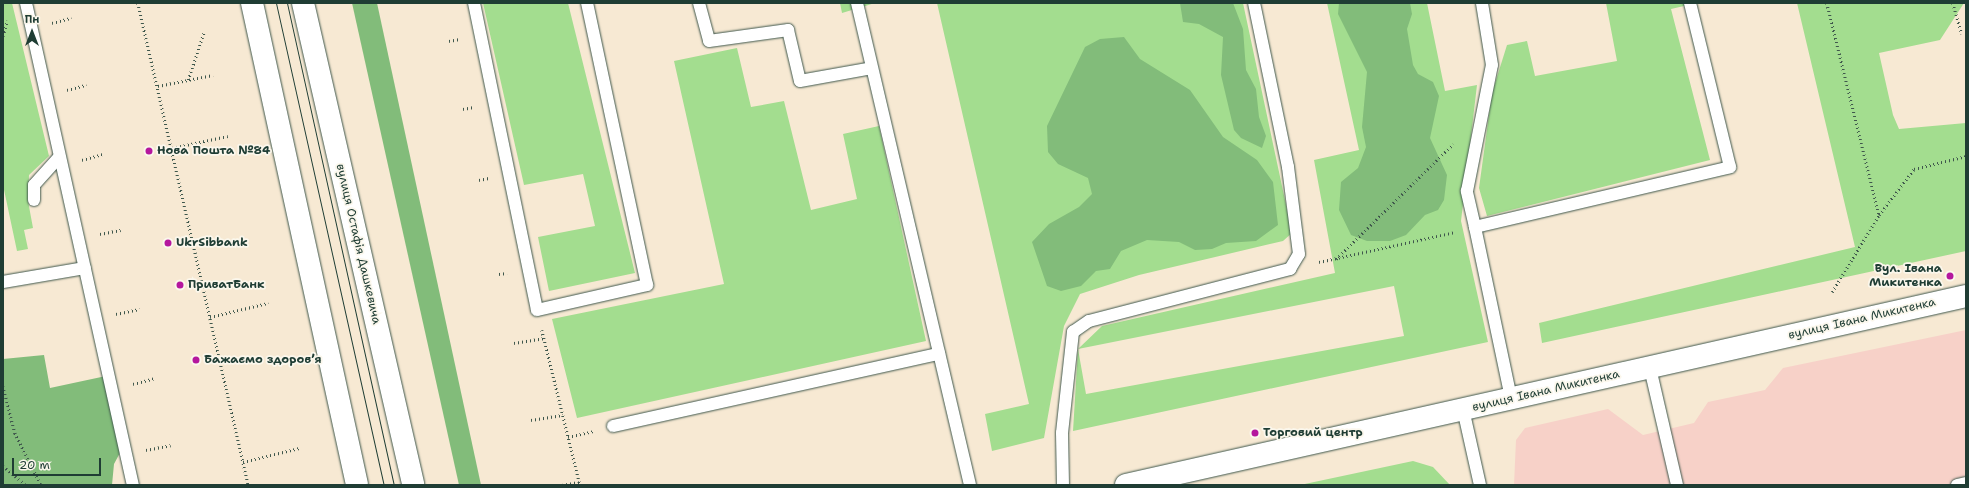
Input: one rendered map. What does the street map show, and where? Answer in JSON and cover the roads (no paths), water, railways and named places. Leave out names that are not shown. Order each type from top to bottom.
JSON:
[{"type":"street","points":[[252,3],[357,485]]},
{"type":"street","name":"вулиця Остафія Дашкевича","points":[[303,3],[413,485]]},
{"type":"street","name":"вулиця Івана Микитенка","points":[[1126,485],[1966,296]]},
{"type":"lane","points":[[26,3],[59,157],[114,388],[133,485]]},
{"type":"lane","points":[[474,3],[538,310],[647,285],[587,3]]},
{"type":"lane","points":[[699,3],[709,41],[788,30],[800,81],[872,68]]},
{"type":"lane","points":[[857,3],[970,485]]},
{"type":"lane","points":[[1063,485],[1062,433],[1073,332],[1089,321],[1290,269],[1299,254],[1300,242],[1254,3]]},
{"type":"lane","points":[[1482,3],[1492,65],[1467,191],[1510,398]]},
{"type":"lane","points":[[1475,227],[1730,167],[1690,3]]},
{"type":"lane","points":[[34,200],[34,185],[59,157]]},
{"type":"lane","points":[[3,282],[85,268]]},
{"type":"lane","points":[[613,426],[939,354]]},
{"type":"lane","points":[[1650,368],[1677,485]]},
{"type":"lane","points":[[1463,409],[1480,485]]},
{"type":"lane","points":[[1957,485],[1966,483]]},
{"type":"tram line","points":[[276,3],[384,485]]},
{"type":"tram line","points":[[287,3],[394,485]]},
{"type":"place","name":"Нова Пошта №84","points":[[149,151]]},
{"type":"place","name":"UkrSibbank","points":[[168,243]]},
{"type":"place","name":"Вул. Івана Микитенка","points":[[1950,276]]},
{"type":"place","name":"ПриватБанк","points":[[180,285]]},
{"type":"place","name":"Бажаємо здоровʼя","points":[[196,360]]},
{"type":"place","name":"Торговий центр","points":[[1255,433]]}]
